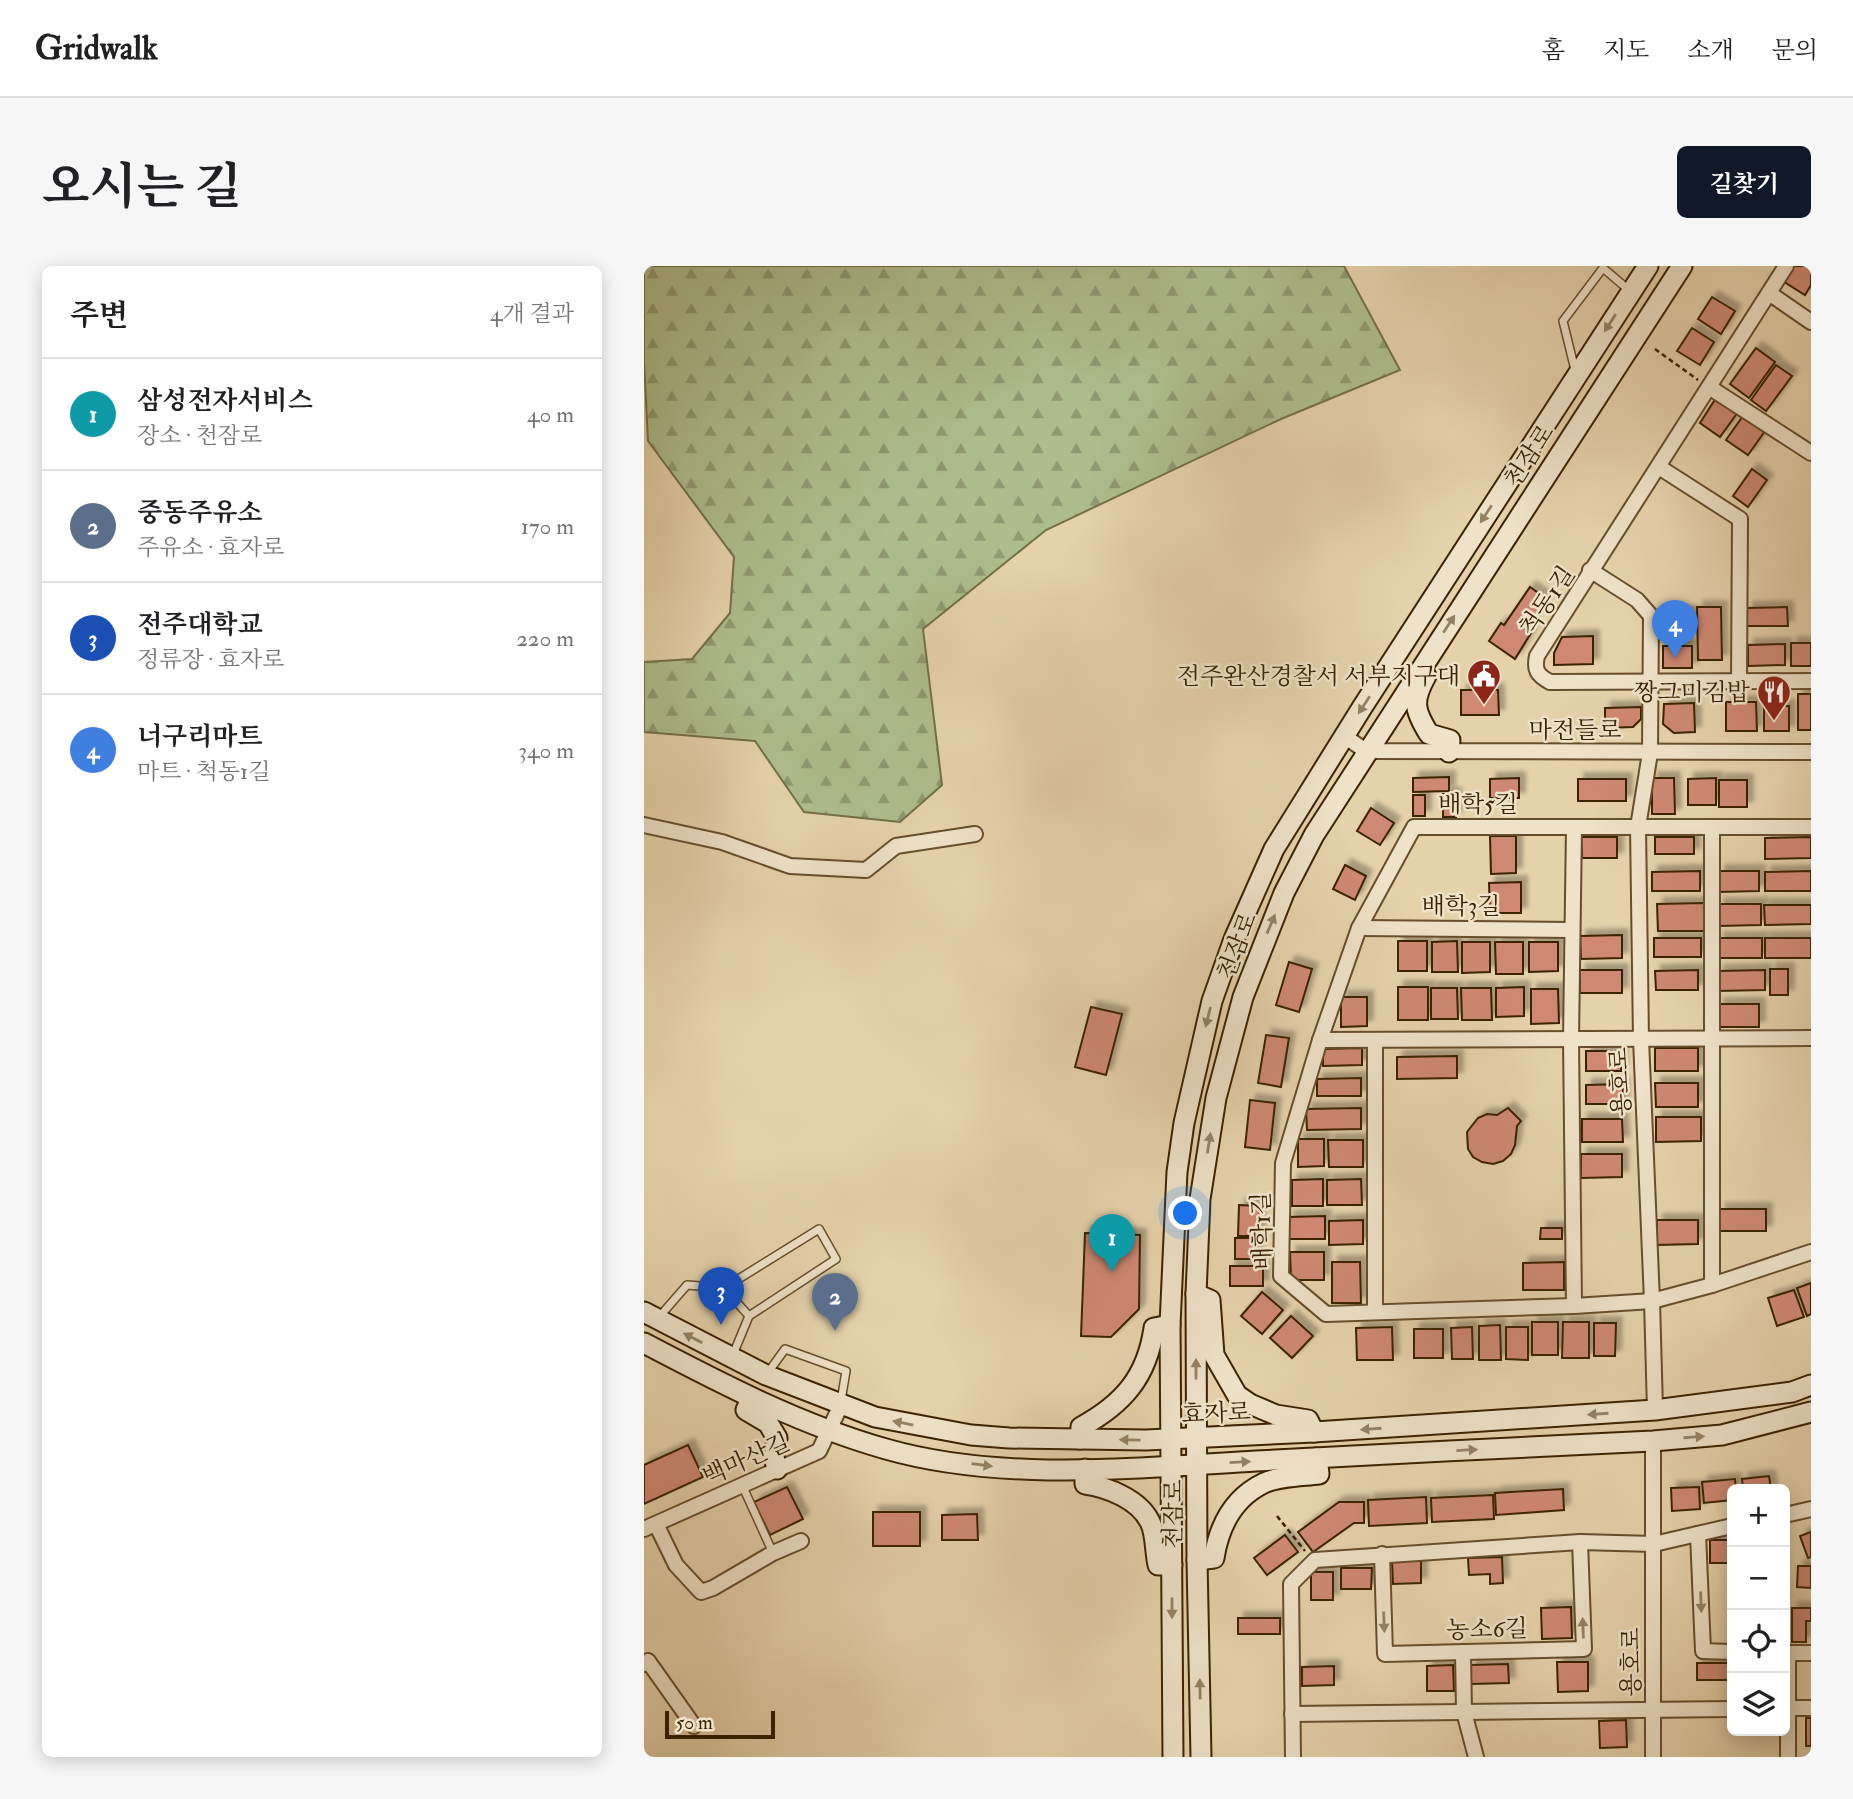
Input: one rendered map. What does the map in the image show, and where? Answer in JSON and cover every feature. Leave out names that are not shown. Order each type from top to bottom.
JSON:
[{"type":"street","name":"천잠로","points":[[1173,1757],[1170,1325],[1177,1172],[1184,1123],[1212,1001],[1234,939],[1274,849],[1576,374],[1648,266]]},
{"type":"street","name":"천잠로","points":[[1201,1757],[1196,1294],[1200,1199],[1216,1098],[1243,997],[1284,893],[1314,835],[1682,266]]},
{"type":"street","points":[[1590,570],[1786,266]]},
{"type":"street","points":[[1769,293],[1811,322]]},
{"type":"street","points":[[1709,387],[1811,453]]},
{"type":"street","points":[[1658,467],[1740,519],[1739,682]]},
{"type":"street","name":"척동1길","points":[[1652,680],[1651,616],[1637,600],[1590,570],[1537,656],[1535,667],[1539,676],[1550,682],[1811,681]]},
{"type":"street","points":[[1422,665],[1429,670],[1418,691],[1417,715],[1429,734],[1450,740],[1449,752]]},
{"type":"street","name":"용호로","points":[[1652,680],[1650,753],[1638,827],[1640,1039],[1655,1410]]},
{"type":"street","points":[[1344,736],[1366,751]]},
{"type":"street","name":"마전들로","points":[[1366,751],[1811,752]]},
{"type":"street","points":[[644,825],[722,842],[790,866],[866,870],[896,846],[975,834]]},
{"type":"street","name":"배학5길","points":[[1359,928],[1414,827],[1811,827]]},
{"type":"street","points":[[1574,827],[1571,1039],[1574,1306]]},
{"type":"street","points":[[1712,827],[1712,1285]]},
{"type":"street","points":[[1359,928],[1320,1040],[1811,1038]]},
{"type":"street","name":"배학3길","points":[[1359,928],[1572,930]]},
{"type":"street","name":"배학1길","points":[[1320,1040],[1283,1163],[1281,1276],[1326,1314],[1652,1301],[1712,1285],[1811,1252]]},
{"type":"street","points":[[1375,1040],[1375,1312]]},
{"type":"street","points":[[1196,1294],[1210,1300],[1213,1355],[1237,1395],[1276,1415],[1308,1420],[1314,1432]]},
{"type":"street","name":"효자로","points":[[651,1316],[766,1374],[875,1417],[971,1435],[1025,1439],[1172,1439],[1655,1410],[1792,1392],[1811,1385]]},
{"type":"street","points":[[1080,1439],[1081,1427],[1102,1416],[1135,1382],[1146,1364],[1154,1328],[1170,1325]]},
{"type":"street","name":"효자로","points":[[644,1343],[751,1399],[829,1430],[887,1450],[992,1467],[1085,1469],[1198,1466],[1653,1441],[1722,1435],[1811,1412]]},
{"type":"street","points":[[751,1399],[746,1410],[768,1423],[777,1437],[774,1457],[777,1469]]},
{"type":"street","name":"백마산길","points":[[650,1527],[819,1451],[841,1405]]},
{"type":"street","name":"용호로","points":[[1653,1441],[1653,1757]]},
{"type":"street","points":[[1197,1560],[1214,1558],[1217,1539],[1237,1501],[1265,1482],[1319,1474],[1317,1458]]},
{"type":"street","points":[[1085,1469],[1085,1484],[1102,1487],[1135,1504],[1150,1522],[1158,1565],[1172,1565]]},
{"type":"street","points":[[1790,1514],[1811,1509]]},
{"type":"street","points":[[650,1527],[676,1565],[701,1592],[801,1541]]},
{"type":"street","points":[[1293,1757],[1291,1584],[1313,1562],[1382,1554],[1580,1542],[1654,1544],[1727,1527]]},
{"type":"street","points":[[1698,1534],[1703,1651],[1727,1652]]},
{"type":"street","name":"농소6길","points":[[1382,1554],[1385,1654],[1584,1649],[1580,1542]]},
{"type":"street","points":[[1463,1652],[1464,1712],[1476,1757]]},
{"type":"street","points":[[1790,1653],[1811,1653]]},
{"type":"street","points":[[645,1659],[694,1726]]},
{"type":"street","points":[[1790,1708],[1811,1708]]},
{"type":"street","points":[[1292,1714],[1727,1709]]},
{"type":"street","points":[[1787,1736],[1788,1757]]},
{"type":"lane","points":[[1576,374],[1563,321],[1603,268],[1630,292]]},
{"type":"lane","points":[[724,1289],[819,1229],[836,1259],[750,1316],[732,1357]]},
{"type":"lane","points":[[651,1316],[687,1284],[724,1289],[750,1316]]},
{"type":"lane","points":[[766,1374],[785,1349],[845,1371],[841,1405]]},
{"type":"lane","points":[[742,1485],[773,1553]]},
{"type":"path","points":[[1655,349],[1709,387]]},
{"type":"path","points":[[1277,1516],[1313,1562]]},
{"type":"green space","points":[[644,266],[1344,266],[1400,370],[1281,419],[1046,530],[923,629],[942,785],[900,822],[804,812],[755,741],[644,732],[644,662],[692,659],[730,613],[734,557],[648,441],[644,361]]},
{"type":"building","points":[[1790,266],[1811,266],[1811,285],[1805,295],[1781,280]]},
{"type":"building","points":[[1712,297],[1735,311],[1721,334],[1698,319]]},
{"type":"building","points":[[1692,328],[1714,342],[1700,365],[1677,351]]},
{"type":"building","points":[[1756,348],[1775,362],[1749,398],[1730,384]]},
{"type":"building","points":[[1776,365],[1792,376],[1766,411],[1751,400]]},
{"type":"building","points":[[1716,398],[1738,412],[1720,437],[1700,423]]},
{"type":"building","points":[[1743,416],[1765,431],[1748,455],[1726,440]]},
{"type":"building","points":[[1752,469],[1767,480],[1748,507],[1733,496]]},
{"type":"building","points":[[1530,587],[1547,599],[1526,629],[1531,633],[1515,659],[1489,641],[1501,623],[1504,625]]},
{"type":"building","points":[[1697,607],[1721,607],[1722,660],[1698,660]]},
{"type":"building","points":[[1787,607],[1788,626],[1747,626],[1747,608]]},
{"type":"building","points":[[1659,612],[1691,612],[1691,629],[1659,629]]},
{"type":"building","points":[[1593,636],[1593,664],[1554,665],[1554,653],[1562,637]]},
{"type":"building","points":[[1791,643],[1811,643],[1811,666],[1791,666]]},
{"type":"building","points":[[1785,644],[1785,665],[1748,666],[1748,645]]},
{"type":"building","points":[[1663,646],[1692,646],[1692,668],[1663,668]]},
{"type":"building","points":[[1461,690],[1498,690],[1499,715],[1461,715]]},
{"type":"building","points":[[1798,694],[1811,694],[1811,730],[1798,730]]},
{"type":"building","points":[[1726,702],[1756,702],[1757,731],[1726,731]]},
{"type":"building","points":[[1694,703],[1695,732],[1674,733],[1663,724],[1664,704]]},
{"type":"building","points":[[1764,706],[1789,706],[1789,731],[1764,731]]},
{"type":"building","points":[[1641,707],[1641,719],[1633,727],[1605,728],[1605,708]]},
{"type":"building","points":[[1449,777],[1449,791],[1413,792],[1413,778]]},
{"type":"building","points":[[1519,778],[1519,798],[1490,798],[1490,779]]},
{"type":"building","points":[[1652,778],[1674,778],[1675,814],[1652,814]]},
{"type":"building","points":[[1716,778],[1716,805],[1688,805],[1688,779]]},
{"type":"building","points":[[1578,779],[1626,779],[1626,801],[1578,801]]},
{"type":"building","points":[[1719,780],[1747,780],[1747,807],[1719,807]]},
{"type":"building","points":[[1443,794],[1455,794],[1456,817],[1443,817]]},
{"type":"building","points":[[1413,795],[1425,795],[1425,816],[1413,816]]},
{"type":"building","points":[[1371,808],[1394,823],[1380,845],[1357,831]]},
{"type":"building","points":[[1490,836],[1516,836],[1516,873],[1491,874]]},
{"type":"building","points":[[1581,837],[1617,837],[1617,858],[1582,858]]},
{"type":"building","points":[[1655,837],[1694,837],[1694,854],[1655,854]]},
{"type":"building","points":[[1811,837],[1811,858],[1765,859],[1765,838]]},
{"type":"building","points":[[1345,865],[1366,876],[1355,900],[1333,889]]},
{"type":"building","points":[[1700,871],[1700,891],[1652,891],[1652,872]]},
{"type":"building","points":[[1719,871],[1759,871],[1759,891],[1719,892]]},
{"type":"building","points":[[1811,871],[1811,891],[1765,891],[1765,872]]},
{"type":"building","points":[[1521,882],[1521,913],[1490,913],[1489,883]]},
{"type":"building","points":[[1704,903],[1704,931],[1658,931],[1657,904]]},
{"type":"building","points":[[1718,904],[1761,904],[1761,925],[1718,926]]},
{"type":"building","points":[[1764,905],[1811,905],[1811,924],[1765,925]]},
{"type":"building","points":[[1622,935],[1622,958],[1581,959],[1580,936]]},
{"type":"building","points":[[1654,938],[1701,938],[1701,957],[1654,957]]},
{"type":"building","points":[[1718,938],[1762,938],[1762,958],[1719,958]]},
{"type":"building","points":[[1765,938],[1811,938],[1811,958],[1765,958]]},
{"type":"building","points":[[1398,941],[1427,941],[1427,971],[1398,971]]},
{"type":"building","points":[[1457,941],[1458,972],[1432,972],[1432,942]]},
{"type":"building","points":[[1462,942],[1490,942],[1490,972],[1462,973]]},
{"type":"building","points":[[1495,942],[1523,942],[1523,974],[1496,974]]},
{"type":"building","points":[[1529,942],[1558,942],[1558,971],[1529,972]]},
{"type":"building","points":[[1289,962],[1312,969],[1299,1012],[1276,1005]]},
{"type":"building","points":[[1770,969],[1788,969],[1788,995],[1770,995]]},
{"type":"building","points":[[1580,970],[1622,970],[1622,993],[1580,993]]},
{"type":"building","points":[[1698,970],[1698,990],[1656,990],[1655,971]]},
{"type":"building","points":[[1765,970],[1765,990],[1718,991],[1718,971]]},
{"type":"building","points":[[1398,987],[1428,987],[1428,1020],[1398,1020]]},
{"type":"building","points":[[1524,987],[1524,1016],[1496,1017],[1496,988]]},
{"type":"building","points":[[1431,988],[1457,988],[1458,1019],[1431,1019]]},
{"type":"building","points":[[1461,988],[1491,988],[1492,1020],[1462,1020]]},
{"type":"building","points":[[1531,989],[1558,989],[1559,1023],[1531,1024]]},
{"type":"building","points":[[1341,997],[1367,997],[1367,1026],[1341,1027]]},
{"type":"building","points":[[1718,1004],[1759,1004],[1759,1027],[1718,1027]]},
{"type":"building","points":[[1091,1007],[1122,1014],[1106,1075],[1075,1067]]},
{"type":"building","points":[[1266,1035],[1289,1038],[1281,1087],[1258,1083]]},
{"type":"building","points":[[1362,1048],[1362,1065],[1323,1066],[1323,1049]]},
{"type":"building","points":[[1655,1048],[1698,1048],[1698,1071],[1655,1071]]},
{"type":"building","points":[[1586,1051],[1621,1051],[1621,1071],[1586,1071]]},
{"type":"building","points":[[1457,1056],[1457,1078],[1397,1079],[1397,1057]]},
{"type":"building","points":[[1361,1078],[1361,1096],[1317,1096],[1317,1079]]},
{"type":"building","points":[[1655,1083],[1698,1083],[1698,1107],[1656,1107]]},
{"type":"building","points":[[1623,1084],[1623,1104],[1586,1104],[1586,1085]]},
{"type":"building","points":[[1250,1100],[1275,1103],[1270,1150],[1245,1147]]},
{"type":"building","points":[[1361,1108],[1361,1129],[1307,1130],[1306,1109]]},
{"type":"building","points":[[1508,1108],[1521,1121],[1517,1126],[1511,1154],[1503,1161],[1493,1164],[1473,1157],[1468,1149],[1467,1132],[1478,1118],[1487,1114],[1497,1115]]},
{"type":"building","points":[[1656,1117],[1701,1117],[1701,1141],[1656,1142]]},
{"type":"building","points":[[1582,1119],[1622,1119],[1623,1142],[1582,1142]]},
{"type":"building","points":[[1298,1139],[1324,1139],[1324,1166],[1298,1167]]},
{"type":"building","points":[[1328,1140],[1363,1140],[1363,1167],[1329,1167]]},
{"type":"building","points":[[1581,1154],[1622,1154],[1622,1177],[1581,1178]]},
{"type":"building","points":[[1323,1179],[1323,1206],[1292,1206],[1292,1180]]},
{"type":"building","points":[[1361,1179],[1362,1205],[1327,1205],[1327,1180]]},
{"type":"building","points":[[1239,1205],[1260,1206],[1258,1236],[1238,1236]]},
{"type":"building","points":[[1720,1209],[1766,1209],[1766,1231],[1720,1231]]},
{"type":"building","points":[[1325,1216],[1325,1239],[1289,1239],[1288,1217]]},
{"type":"building","points":[[1363,1220],[1363,1244],[1329,1245],[1329,1221]]},
{"type":"building","points":[[1657,1220],[1698,1220],[1698,1244],[1657,1245]]},
{"type":"building","points":[[1541,1228],[1562,1228],[1562,1239],[1540,1239]]},
{"type":"building","points":[[1085,1233],[1140,1235],[1139,1309],[1111,1337],[1081,1336]]},
{"type":"building","points":[[1235,1238],[1256,1238],[1256,1259],[1235,1259]]},
{"type":"building","points":[[1290,1252],[1324,1252],[1324,1280],[1291,1280]]},
{"type":"building","points":[[1332,1262],[1360,1262],[1361,1303],[1332,1303]]},
{"type":"building","points":[[1564,1262],[1564,1290],[1523,1290],[1523,1263]]},
{"type":"building","points":[[1230,1266],[1263,1266],[1263,1286],[1230,1286]]},
{"type":"building","points":[[1811,1283],[1811,1314],[1807,1316],[1797,1288]]},
{"type":"building","points":[[1794,1290],[1804,1317],[1777,1326],[1768,1298]]},
{"type":"building","points":[[1262,1292],[1283,1310],[1262,1334],[1241,1316]]},
{"type":"building","points":[[1291,1316],[1313,1336],[1292,1358],[1270,1338]]},
{"type":"building","points":[[1532,1322],[1558,1322],[1558,1355],[1532,1355]]},
{"type":"building","points":[[1563,1322],[1589,1322],[1589,1358],[1562,1358]]},
{"type":"building","points":[[1594,1323],[1616,1323],[1615,1356],[1594,1356]]},
{"type":"building","points":[[1500,1325],[1501,1360],[1479,1360],[1479,1326]]},
{"type":"building","points":[[1392,1327],[1393,1360],[1357,1360],[1356,1328]]},
{"type":"building","points":[[1472,1327],[1473,1359],[1452,1359],[1451,1328]]},
{"type":"building","points":[[1506,1327],[1528,1327],[1528,1360],[1506,1359]]},
{"type":"building","points":[[1414,1329],[1443,1329],[1443,1358],[1414,1358]]},
{"type":"building","points":[[688,1445],[703,1477],[644,1504],[644,1465]]},
{"type":"building","points":[[1769,1476],[1770,1484],[1742,1484],[1742,1479]]},
{"type":"building","points":[[1735,1479],[1736,1484],[1727,1484],[1727,1501],[1704,1503],[1702,1482]]},
{"type":"building","points":[[787,1487],[803,1519],[770,1535],[754,1502]]},
{"type":"building","points":[[1699,1487],[1700,1509],[1672,1511],[1671,1488]]},
{"type":"building","points":[[1563,1489],[1564,1510],[1496,1515],[1495,1493]]},
{"type":"building","points":[[1493,1495],[1494,1519],[1432,1522],[1431,1498]]},
{"type":"building","points":[[1426,1497],[1427,1523],[1369,1526],[1368,1500]]},
{"type":"building","points":[[1339,1502],[1364,1502],[1364,1523],[1354,1523],[1313,1552],[1298,1532]]},
{"type":"building","points":[[873,1512],[920,1512],[920,1546],[873,1546]]},
{"type":"building","points":[[977,1514],[978,1540],[942,1540],[942,1515]]},
{"type":"building","points":[[1811,1532],[1811,1557],[1808,1558],[1800,1536]]},
{"type":"building","points":[[1285,1535],[1298,1552],[1267,1575],[1254,1558]]},
{"type":"building","points":[[1710,1540],[1727,1540],[1727,1563],[1710,1563]]},
{"type":"building","points":[[1502,1557],[1503,1583],[1490,1584],[1490,1574],[1469,1575],[1468,1558]]},
{"type":"building","points":[[1392,1561],[1421,1561],[1421,1583],[1393,1584]]},
{"type":"building","points":[[1798,1566],[1811,1566],[1811,1588],[1797,1587]]},
{"type":"building","points":[[1341,1568],[1372,1568],[1371,1589],[1341,1589]]},
{"type":"building","points":[[1311,1572],[1333,1572],[1333,1600],[1311,1600]]},
{"type":"building","points":[[1571,1607],[1572,1638],[1542,1639],[1541,1608]]},
{"type":"building","points":[[1792,1608],[1811,1608],[1811,1621],[1806,1621],[1806,1642],[1792,1642]]},
{"type":"building","points":[[1238,1618],[1280,1618],[1280,1634],[1238,1634]]},
{"type":"building","points":[[1557,1662],[1588,1662],[1588,1691],[1558,1692]]},
{"type":"building","points":[[1697,1663],[1727,1663],[1727,1680],[1697,1680]]},
{"type":"building","points":[[1508,1664],[1509,1683],[1471,1684],[1470,1665]]},
{"type":"building","points":[[1453,1665],[1454,1691],[1427,1691],[1427,1666]]},
{"type":"building","points":[[1334,1666],[1334,1685],[1302,1686],[1302,1667]]},
{"type":"building","points":[[1806,1718],[1811,1718],[1811,1746],[1806,1746]]},
{"type":"building","points":[[1626,1720],[1627,1747],[1600,1748],[1599,1721]]},
{"type":"place","name":"너구리마트","points":[[1675,658]]},
{"type":"place","name":"전주완산경찰서 서부지구대","points":[[1484,706]]},
{"type":"place","name":"짱그미김밥","points":[[1774,722]]},
{"type":"place","name":"삼성전자서비스","points":[[1112,1272]]},
{"type":"place","name":"전주대학교","points":[[721,1325]]},
{"type":"place","name":"중동주유소","points":[[835,1331]]}]
